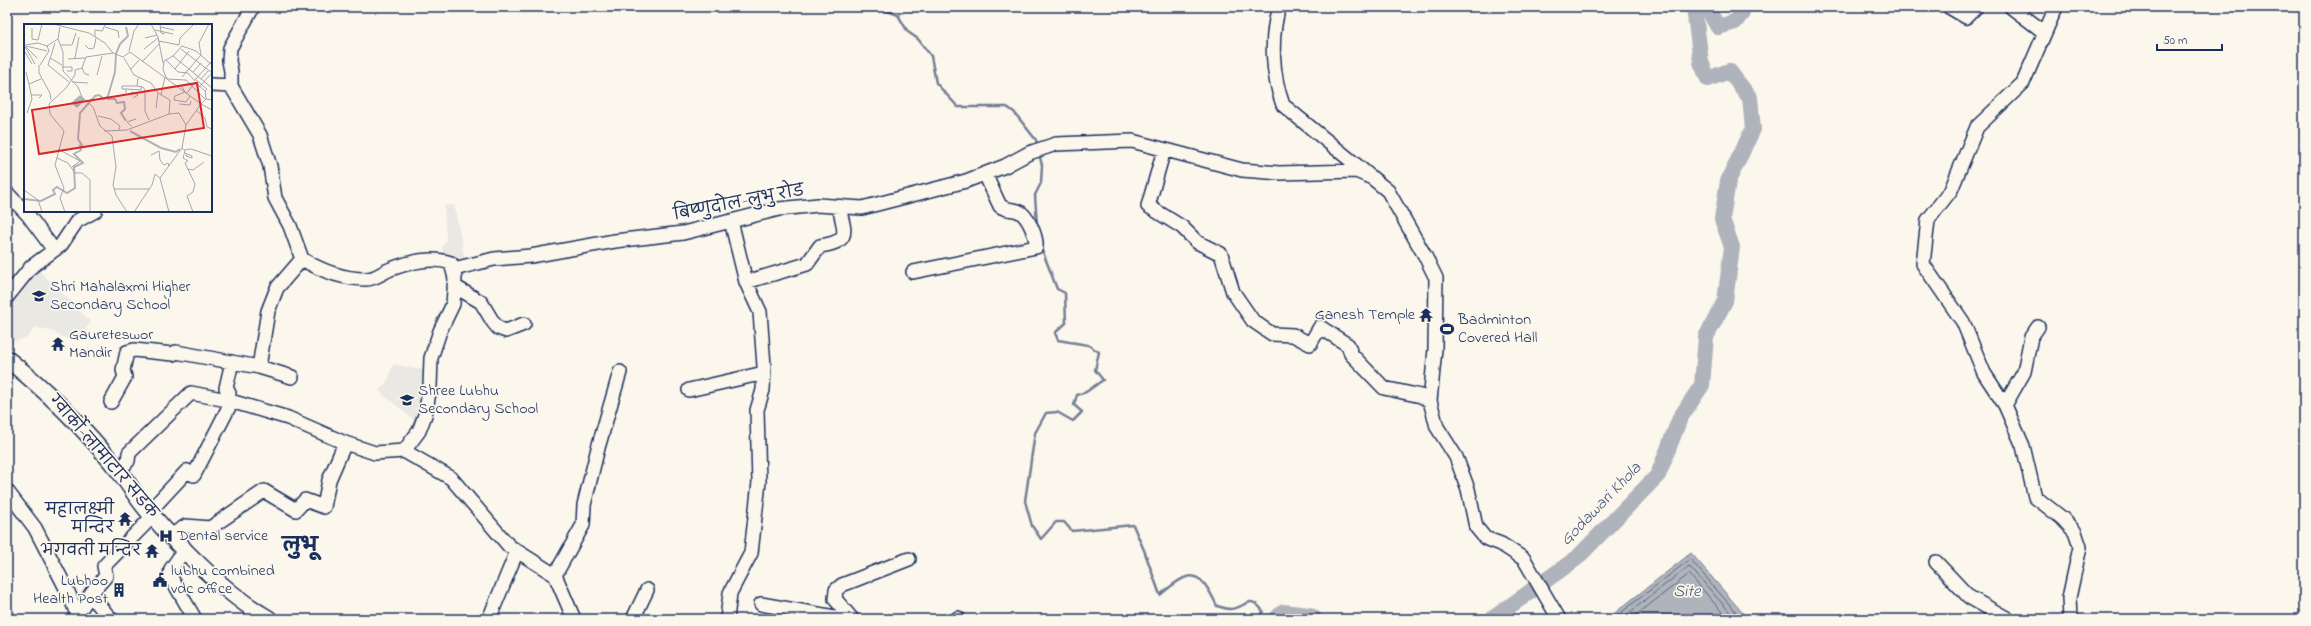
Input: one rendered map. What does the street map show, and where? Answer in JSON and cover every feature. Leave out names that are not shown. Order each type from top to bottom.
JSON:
[{"type":"main road","name":"ग्वार्को-लामाटार सडक","points":[[7,359],[42,388],[77,423],[119,471],[151,514],[185,549],[219,581],[269,619]]},
{"type":"street","points":[[253,7],[230,48],[231,86],[260,135],[270,166],[275,198],[290,226],[302,259],[323,271],[366,279],[378,276],[390,269],[438,258],[451,263],[454,268],[453,304],[440,331],[432,358],[430,387],[424,416],[419,431],[404,451]]},
{"type":"street","points":[[1279,7],[1276,18],[1274,61],[1277,88],[1283,104],[1388,191],[1436,278],[1435,349],[1430,401],[1437,427],[1456,457],[1468,489],[1476,528],[1485,538],[1501,544],[1525,560],[1559,619]]},
{"type":"street","points":[[1949,7],[1966,17],[1976,7]]},
{"type":"street","points":[[2011,7],[2044,32]]},
{"type":"street","points":[[2056,7],[2023,83],[1977,127],[1951,190],[1928,220],[1923,264],[1963,322],[1984,373],[2005,405],[2023,446],[2035,497],[2062,518],[2075,532],[2080,547],[2069,598],[2070,619]]},
{"type":"street","points":[[212,85],[231,86]]},
{"type":"street","name":"बिष्णुदोल-लुभु रोड","points":[[454,268],[494,259],[530,256],[615,241],[683,233],[779,210],[818,205],[862,208],[966,181],[1005,166],[1029,153],[1056,144],[1132,141],[1242,170],[1279,173],[1356,171],[1370,177]]},
{"type":"street","points":[[1164,150],[1148,206],[1182,227],[1196,242],[1221,254],[1233,292],[1253,321],[1272,334],[1293,335],[1310,344],[1320,327],[1348,345],[1351,354],[1384,388],[1421,396],[1430,401]]},
{"type":"street","points":[[913,272],[1036,247],[1036,242],[1026,216],[1018,211],[1004,209],[1000,206],[984,174]]},
{"type":"street","points":[[7,194],[24,211]]},
{"type":"street","points":[[746,282],[807,264],[820,246],[837,243],[843,238],[844,231],[839,207]]},
{"type":"street","points":[[25,212],[54,250]]},
{"type":"street","points":[[7,297],[31,267],[61,245],[77,221],[93,212]]},
{"type":"street","points":[[727,619],[730,593],[751,553],[759,482],[757,410],[763,390],[764,373],[760,312],[746,282],[731,221]]},
{"type":"street","points":[[259,367],[268,311],[277,288],[302,259]]},
{"type":"street","points":[[454,286],[482,302],[498,328],[506,331],[524,324]]},
{"type":"street","points":[[2005,405],[2024,372],[2030,337],[2038,326]]},
{"type":"street","points":[[111,402],[125,377],[123,370],[127,352],[134,350],[172,354],[176,352],[259,367],[292,376]]},
{"type":"street","points":[[77,618],[90,595],[106,576],[104,566],[187,471],[194,475],[230,401],[229,392],[226,388],[232,362]]},
{"type":"street","points":[[555,575],[582,525],[584,505],[598,448],[620,372]]},
{"type":"street","points":[[689,390],[764,373]]},
{"type":"street","points":[[119,471],[128,461],[130,454],[190,393],[230,401],[288,418],[345,443],[375,453],[404,451],[451,478],[509,546],[555,575],[574,619]]},
{"type":"street","points":[[187,616],[170,576],[171,569],[185,549],[180,541],[178,531],[186,526],[210,528],[264,491],[296,510],[305,500],[324,507],[329,480],[345,443]]},
{"type":"street","points":[[7,491],[35,528],[77,618]]},
{"type":"street","points":[[489,619],[517,550]]},
{"type":"street","points":[[852,619],[835,599],[836,590],[842,585],[909,559]]},
{"type":"street","points":[[1936,562],[1969,598],[2008,619]]},
{"type":"street","points":[[633,619],[647,590]]},
{"type":"street","points":[[90,595],[111,619]]},
{"type":"street","points":[[760,604],[846,619]]},
{"type":"street","points":[[7,615],[8,619]]},
{"type":"shaded area","points":[[454,205],[465,259],[444,261],[442,248],[446,240],[444,206]]},
{"type":"shaded area","name":"Shri Mahalaxmi Higher Secondary School","points":[[34,266],[91,322],[77,339],[72,341],[51,331],[35,327],[28,337],[13,342],[7,339],[7,307]]},
{"type":"shaded area","name":"Shree Lubhu Secondary School","points":[[393,364],[423,370],[426,385],[420,415],[415,421],[379,391],[388,380]]},
{"type":"water","name":"Site","points":[[1691,553],[1748,619],[1607,619]]},
{"type":"waterway","points":[[877,7],[898,15],[908,32],[918,39],[931,56],[936,83],[958,107],[1007,107],[1014,112],[1036,140],[1038,147]]},
{"type":"waterway","name":"Godawari Khola","points":[[1492,619],[1577,558],[1658,475],[1680,418],[1702,385],[1706,337],[1725,301],[1732,247],[1722,219],[1728,181],[1753,129],[1750,98],[1729,71],[1708,79],[1701,62],[1694,7]]},
{"type":"waterway","name":"Godawari Khola","points":[[1704,7],[1707,8],[1718,27],[1735,22],[1742,13],[1742,7]]},
{"type":"waterway","points":[[1037,225],[1035,195],[1041,183],[1042,165],[1039,154]]},
{"type":"waterway","points":[[1041,247],[1057,289],[1065,293],[1066,323],[1055,333],[1058,340],[1088,345],[1099,352],[1095,370],[1103,380],[1086,392],[1077,395],[1074,405],[1082,412],[1073,421],[1057,412],[1046,413],[1035,433],[1025,501],[1032,526],[1041,539],[1056,522],[1064,522],[1072,531],[1133,525],[1144,550],[1160,595],[1179,580],[1193,576],[1205,585],[1217,606],[1230,609],[1240,607],[1250,602],[1254,603],[1263,611],[1259,619]]},
{"type":"waterway","name":"Godawari Khola","points":[[1276,619],[1283,612],[1309,615],[1315,619]]},
{"type":"place","name":"Shri Mahalaxmi Higher Secondary School","points":[[39,296]]},
{"type":"place","name":"Ganesh Temple","points":[[1426,315]]},
{"type":"place","name":"Badminton Covered Hall","points":[[1447,329]]},
{"type":"place","name":"Gaureteswor Mandir","points":[[58,344]]},
{"type":"place","name":"Shree Lubhu Secondary School","points":[[407,400]]},
{"type":"place","name":"महालक्ष्मी मन्दिर","points":[[125,519]]},
{"type":"place","name":"Dental service","points":[[166,536]]},
{"type":"place","name":"भगवती मन्दिर","points":[[152,551]]},
{"type":"place","name":"lubhu combined vdc office","points":[[160,580]]},
{"type":"place","name":"Lubhoo Health Post","points":[[119,590]]},
{"type":"district","name":"लुभू","points":[[300,546]]}]
